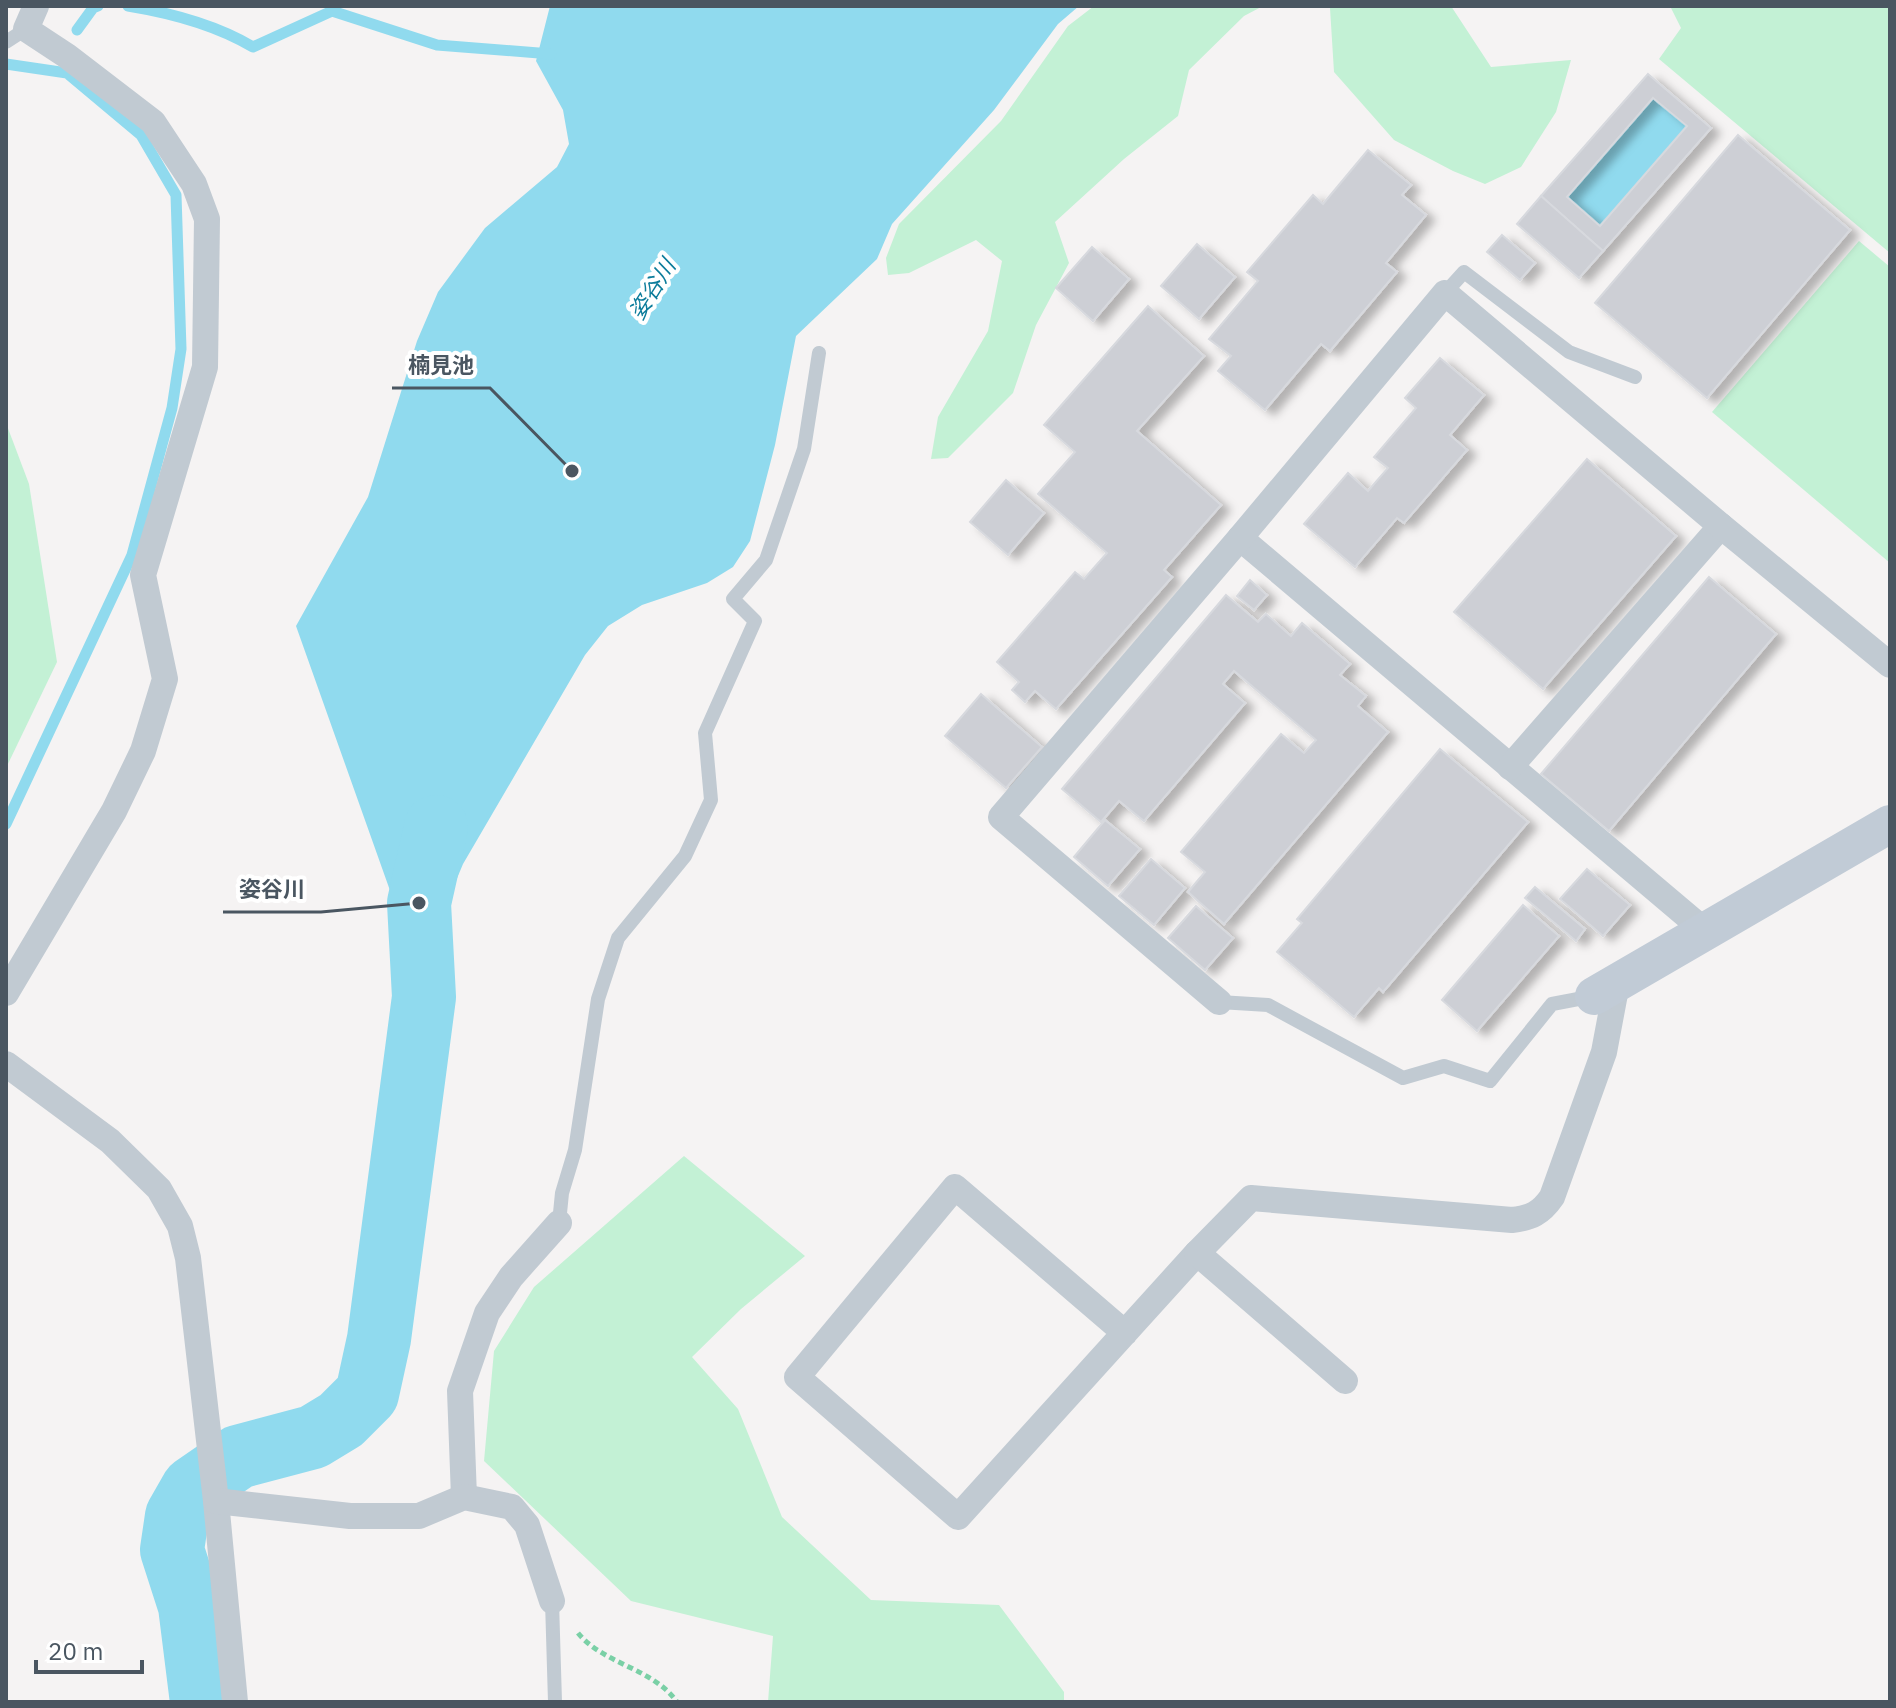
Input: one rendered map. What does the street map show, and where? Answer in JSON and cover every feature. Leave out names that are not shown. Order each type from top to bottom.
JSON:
[{"type":"street","points":[[6,993],[114,811],[143,751],[165,679],[143,575],[205,367],[207,219],[194,184],[153,122],[23,26]]},
{"type":"street","points":[[1219,1002],[1001,817],[1445,293],[1890,665]]},
{"type":"street","points":[[1510,767],[1721,526]]},
{"type":"street","points":[[1240,538],[1705,931]]},
{"type":"street","points":[[1125,1333],[955,1187],[797,1377],[958,1517],[1125,1333],[1197,1253],[1251,1198],[1512,1220],[1529,1218],[1543,1209],[1552,1197],[1604,1052],[1606,990],[1890,824]]},
{"type":"street","points":[[6,1064],[110,1141],[159,1189],[180,1226],[188,1258],[235,1702]]},
{"type":"street","points":[[464,1497],[460,1391],[487,1313],[511,1277],[559,1223]]},
{"type":"street","points":[[1197,1253],[1345,1381]]},
{"type":"street","points":[[215,1497],[350,1516],[419,1516],[464,1497],[512,1507],[527,1525],[552,1601]]},
{"type":"lane","points":[[1445,293],[1464,272],[1569,352],[1635,377]]},
{"type":"lane","points":[[559,1223],[562,1193],[575,1150],[598,999],[618,938],[685,856],[711,800],[705,733],[755,621],[733,599],[766,560],[804,449],[819,353]]},
{"type":"lane","points":[[1219,1002],[1268,1005],[1403,1078],[1444,1066],[1490,1081],[1552,1004],[1606,990]]},
{"type":"lane","points":[[552,1601],[555,1702]]},
{"type":"path","points":[[552,1601],[588,1646],[651,1680],[677,1702]]},
{"type":"green space","points":[[1094,6],[1263,6],[1244,16],[1189,70],[1178,116],[1124,159],[1055,222],[1069,263],[1036,325],[1013,393],[948,458],[931,459],[938,417],[988,331],[1002,261],[976,240],[909,273],[888,275],[886,258],[899,224],[1001,121],[1068,26]]},
{"type":"green space","points":[[1327,6],[1451,6],[1491,67],[1571,60],[1556,112],[1521,167],[1485,184],[1453,171],[1394,140],[1334,72],[1330,8]]},
{"type":"green space","points":[[1670,6],[1890,6],[1890,253],[1659,59],[1681,28]]},
{"type":"green space","points":[[1859,241],[1890,267],[1890,563],[1712,412]]},
{"type":"green space","points":[[6,423],[29,484],[57,662],[6,768]]},
{"type":"green space","points":[[684,1156],[805,1256],[741,1309],[692,1357],[738,1409],[782,1517],[871,1600],[999,1605],[1064,1692],[1064,1702],[768,1702],[773,1636],[631,1601],[484,1461],[494,1351],[534,1287]]},
{"type":"water","points":[[550,6],[1079,6],[1058,24],[994,110],[892,224],[877,259],[796,336],[775,445],[750,541],[733,567],[707,583],[642,605],[608,626],[585,655],[463,864],[442,914],[398,913],[296,626],[368,497],[417,341],[438,292],[485,228],[557,167],[569,144],[563,110],[536,61]]},
{"type":"water","points":[[1653,98],[1687,126],[1600,226],[1567,197]]},
{"type":"building","points":[[1648,74],[1711,128],[1603,251],[1541,196]],"holes":[[[1653,98],[1687,126],[1600,226],[1567,197]]]},
{"type":"building","points":[[1738,135],[1850,230],[1707,398],[1595,303]]},
{"type":"building","points":[[1368,150],[1411,185],[1402,195],[1426,215],[1386,263],[1397,272],[1330,351],[1321,344],[1265,410],[1218,371],[1231,356],[1209,339],[1258,281],[1247,272],[1313,195],[1323,204]]},
{"type":"building","points":[[1541,196],[1603,251],[1579,278],[1517,224]]},
{"type":"building","points":[[1502,235],[1535,263],[1520,280],[1487,252]]},
{"type":"building","points":[[1197,244],[1235,277],[1199,319],[1161,286]]},
{"type":"building","points":[[1092,247],[1129,279],[1093,321],[1056,288]]},
{"type":"building","points":[[1148,306],[1204,356],[1137,431],[1221,505],[1164,570],[1172,577],[1056,709],[1035,691],[1025,702],[1012,690],[1019,682],[997,662],[1075,572],[1084,579],[1107,553],[1038,494],[1075,452],[1044,425]]},
{"type":"building","points":[[1440,358],[1484,395],[1450,435],[1467,450],[1404,523],[1397,518],[1355,567],[1304,524],[1348,473],[1368,491],[1388,468],[1374,457],[1416,408],[1405,398]]},
{"type":"building","points":[[1587,459],[1676,536],[1543,689],[1454,612]]},
{"type":"building","points":[[1006,480],[1044,513],[1008,555],[970,522]]},
{"type":"building","points":[[1709,577],[1776,634],[1609,831],[1541,774]]},
{"type":"building","points":[[1250,580],[1267,595],[1254,610],[1237,596]]},
{"type":"building","points":[[1226,595],[1258,622],[1266,614],[1291,636],[1302,623],[1350,664],[1340,675],[1366,696],[1358,706],[1388,732],[1224,924],[1188,892],[1205,872],[1181,852],[1281,734],[1304,753],[1316,740],[1234,671],[1223,684],[1245,703],[1144,821],[1119,801],[1101,822],[1062,789]]},
{"type":"building","points":[[981,694],[1042,747],[1006,788],[945,736]]},
{"type":"building","points":[[1440,749],[1528,822],[1383,992],[1379,988],[1354,1017],[1277,952],[1302,923],[1297,919]]},
{"type":"building","points":[[1105,820],[1140,849],[1108,886],[1074,857]]},
{"type":"building","points":[[1151,859],[1185,888],[1154,925],[1119,896]]},
{"type":"building","points":[[1587,869],[1630,905],[1603,936],[1560,899]]},
{"type":"building","points":[[1535,887],[1585,929],[1576,941],[1525,898]]},
{"type":"building","points":[[1523,905],[1559,936],[1477,1031],[1442,1000]]},
{"type":"building","points":[[1196,906],[1233,938],[1205,970],[1168,938]]},
{"type":"waterway","points":[[77,30],[93,8],[98,6]]},
{"type":"waterway","points":[[128,6],[193,21],[253,47],[332,11],[437,45],[551,54]]},
{"type":"waterway","points":[[6,64],[67,73],[141,135],[176,195],[181,349],[172,408],[132,555],[6,824]]},
{"type":"waterway","name":"姿谷川","points":[[202,1702],[190,1606],[172,1550],[177,1516],[193,1488],[238,1457],[313,1437],[341,1420],[367,1394],[379,1339],[424,997],[419,903],[436,827]]},
{"type":"place","name":"楠見池","points":[[572,471]]},
{"type":"place","name":"姿谷川","points":[[419,903]]}]
